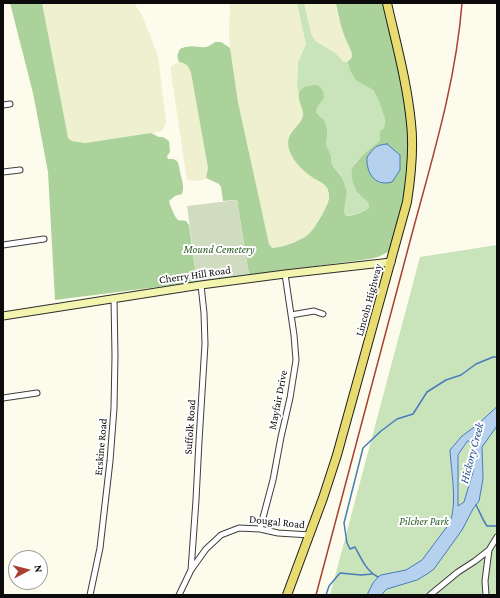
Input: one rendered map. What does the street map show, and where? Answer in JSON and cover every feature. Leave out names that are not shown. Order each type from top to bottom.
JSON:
[{"type":"main road","name":"Lincoln Highway","points":[[287,595],[310,535],[337,455],[407,202],[412,167],[411,124],[407,91],[387,3]]},
{"type":"street","points":[[3,105],[10,104]]},
{"type":"street","points":[[3,172],[20,170]]},
{"type":"street","points":[[3,245],[44,239]]},
{"type":"street","name":"Cherry Hill Road","points":[[3,316],[201,285],[391,262]]},
{"type":"street","name":"Mayfair Drive","points":[[260,529],[273,480],[290,398],[296,360],[285,274]]},
{"type":"street","name":"Suffolk Road","points":[[191,570],[205,344],[201,285]]},
{"type":"street","name":"Erskine Road","points":[[90,595],[100,548],[110,461],[114,408],[114,298]]},
{"type":"street","points":[[291,314],[314,311],[323,314]]},
{"type":"street","points":[[3,398],[37,393]]},
{"type":"street","name":"Dougal Road","points":[[179,595],[191,570],[206,549],[222,535],[239,528],[310,535]]},
{"type":"street","points":[[430,595],[458,572],[489,550],[497,537]]},
{"type":"street","points":[[486,595],[485,581],[489,550]]},
{"type":"green space","points":[[10,3],[42,3],[68,138],[72,141],[85,143],[151,133],[159,137],[163,137],[169,141],[170,152],[167,156],[168,159],[173,159],[178,162],[183,188],[182,194],[175,196],[169,201],[177,219],[186,221],[189,225],[197,282],[55,300],[48,172],[33,93]]},
{"type":"green space","points":[[42,3],[134,3],[142,15],[158,56],[166,122],[161,131],[85,143],[72,141],[68,138]]},
{"type":"green space","points":[[230,3],[297,3],[305,38],[306,44],[298,62],[297,87],[303,117],[292,131],[288,145],[293,158],[312,177],[327,188],[329,196],[326,207],[308,235],[280,247],[272,248],[269,244],[238,102],[229,35]]},
{"type":"green space","points":[[297,3],[304,3],[311,33],[314,39],[335,53],[344,62],[347,62],[348,66],[365,85],[373,90],[385,119],[384,128],[380,131],[380,140],[355,163],[359,195],[369,203],[369,208],[357,214],[346,216],[344,212],[347,192],[345,185],[342,176],[332,165],[331,156],[326,144],[327,137],[321,117],[316,114],[320,103],[318,85],[311,85],[304,88],[299,96],[297,87],[298,62],[306,44]]},
{"type":"green space","points":[[304,3],[336,3],[337,14],[352,56],[350,60],[344,62],[314,39],[311,33]]},
{"type":"green space","points":[[336,3],[383,3],[406,106],[408,127],[407,175],[400,213],[392,244],[388,252],[378,257],[369,259],[249,275],[237,200],[223,201],[221,187],[219,184],[206,178],[208,168],[191,73],[187,65],[179,62],[178,52],[184,47],[207,47],[215,42],[221,42],[230,48],[238,102],[269,244],[272,248],[287,245],[303,238],[311,232],[323,213],[329,199],[326,186],[309,175],[299,166],[292,156],[288,145],[291,134],[302,119],[303,111],[299,93],[304,87],[318,85],[323,91],[324,98],[317,107],[316,113],[324,120],[327,129],[326,144],[331,156],[332,165],[342,177],[345,185],[347,192],[344,212],[346,216],[355,215],[369,208],[368,202],[358,194],[352,178],[352,170],[360,158],[380,140],[380,131],[384,128],[385,119],[373,90],[356,80],[351,72],[347,62],[350,60],[352,53],[343,31]]},
{"type":"green space","points":[[179,62],[186,64],[190,68],[208,168],[206,178],[203,180],[194,181],[187,179],[171,73],[171,66]]},
{"type":"green space","name":"Mound Cemetery","points":[[237,200],[249,275],[197,282],[187,206]]},
{"type":"green space","name":"Pilcher Park","points":[[497,245],[497,595],[330,595],[420,257]]},
{"type":"water","points":[[387,144],[400,155],[400,170],[392,182],[386,183],[380,182],[372,177],[368,168],[367,157],[375,148],[380,145]]},
{"type":"water","points":[[497,407],[497,426],[482,447],[483,479],[479,501],[462,530],[434,569],[427,574],[417,580],[387,589],[381,595],[367,595],[373,583],[381,575],[406,570],[422,560],[449,524],[452,516],[454,498],[450,450],[462,436]],"holes":[[[468,441],[474,444],[473,472],[464,502],[458,506],[458,455]]]},
{"type":"waterway","points":[[378,577],[367,568],[355,547],[350,549],[347,543],[344,523],[363,448],[381,431],[397,419],[413,414],[427,392],[446,380],[461,375],[476,364],[493,357],[497,357]]},
{"type":"waterway","points":[[476,505],[487,526],[497,526]]},
{"type":"waterway","points":[[326,595],[329,586],[340,573],[361,575],[372,574]]},
{"type":"railway","points":[[316,595],[443,118],[455,61],[462,3]]},
{"type":"water label","name":"Hickory Creek","points":[[472,453]]}]
